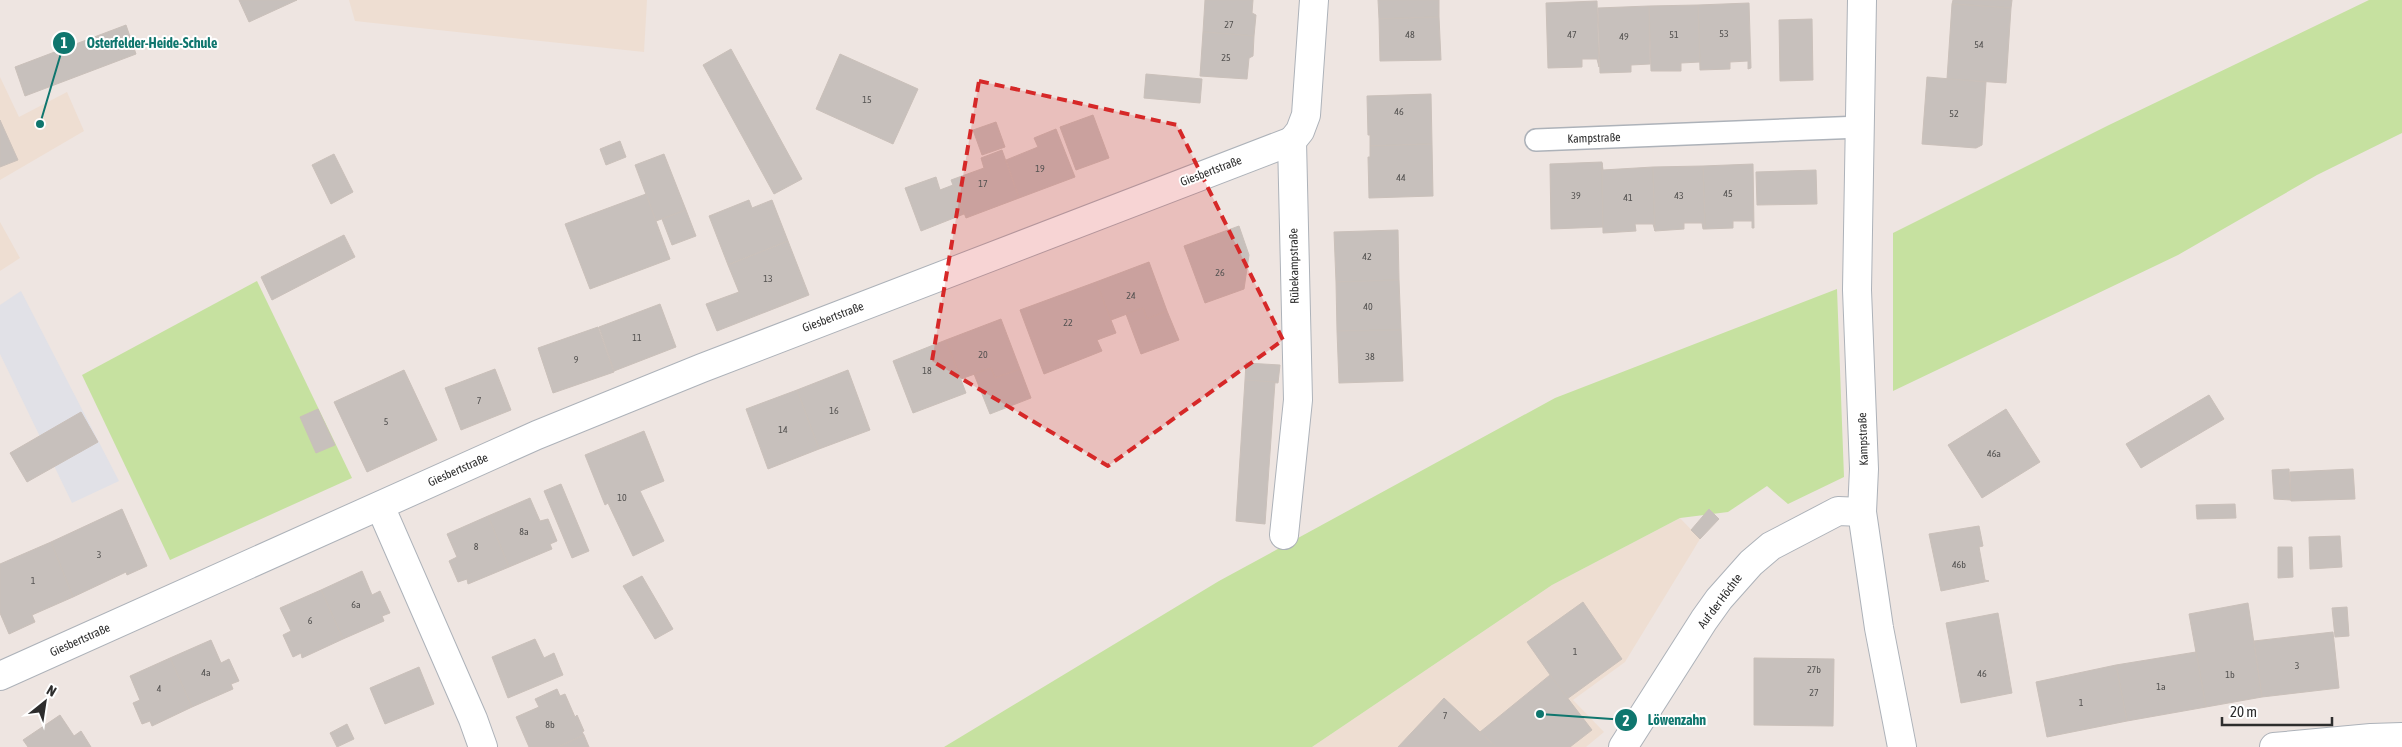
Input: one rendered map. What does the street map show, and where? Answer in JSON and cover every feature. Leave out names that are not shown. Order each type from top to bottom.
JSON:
[{"type":"street","points":[[1292,141],[1300,131],[1306,115],[1314,0]]},
{"type":"street","name":"Kampstraße","points":[[1862,0],[1857,290],[1864,469],[1862,512],[1879,628],[1902,747]]},
{"type":"street","name":"Giesbertstraße","points":[[0,676],[325,528],[380,506],[537,435],[692,372],[1292,141]]},
{"type":"street","name":"Rübekampstraße","points":[[1284,536],[1298,400],[1292,141]]},
{"type":"street","points":[[380,506],[473,719],[483,747]]},
{"type":"street","name":"Auf der Höchte","points":[[1623,747],[1704,620],[1719,599],[1751,563],[1771,546],[1838,511],[1862,512]]},
{"type":"street","points":[[2274,747],[2402,737]]},
{"type":"lane","name":"Kampstraße","points":[[1536,140],[1861,127]]},
{"type":"highlighted area","points":[[979,81],[1177,125],[1283,340],[1108,466],[932,361]]},
{"type":"shaded area","points":[[349,0],[647,0],[644,52],[355,21]]},
{"type":"shaded area","points":[[0,77],[19,117],[67,92],[84,131],[0,180]]},
{"type":"shaded area","points":[[0,222],[20,258],[0,271]]},
{"type":"shaded area","points":[[21,291],[119,481],[72,503],[0,354],[0,305]]},
{"type":"shaded area","points":[[1680,518],[1700,539],[1625,662],[1573,700],[1604,732],[1586,747],[1312,747],[1552,585]]},
{"type":"green space","points":[[2369,0],[2402,0],[2402,133],[2317,175],[2178,255],[1893,391],[1893,233],[2109,125]]},
{"type":"green space","points":[[257,281],[352,478],[170,560],[82,375]]},
{"type":"green space","points":[[1837,289],[1844,477],[1788,504],[1767,486],[1728,512],[1680,518],[1552,585],[1312,747],[944,747],[1219,581],[1555,398]]},
{"type":"building","points":[[239,0],[297,0],[249,22]]},
{"type":"building","points":[[1205,0],[1253,0],[1252,13],[1256,15],[1254,36],[1203,32]]},
{"type":"building","points":[[1378,0],[1439,0],[1439,17],[1379,19]]},
{"type":"building","points":[[1953,0],[2012,0],[2011,8],[1952,4]]},
{"type":"building","points":[[1597,1],[1599,67],[1597,59],[1582,59],[1582,67],[1548,68],[1546,3]]},
{"type":"building","points":[[1749,3],[1751,68],[1748,69],[1748,61],[1730,62],[1730,69],[1700,70],[1698,5]]},
{"type":"building","points":[[1952,4],[2011,8],[2006,83],[1947,79]]},
{"type":"building","points":[[1698,5],[1700,62],[1681,63],[1681,71],[1651,71],[1649,6]]},
{"type":"building","points":[[1649,6],[1650,64],[1631,65],[1631,72],[1600,73],[1598,8]]},
{"type":"building","points":[[1439,17],[1441,60],[1380,61],[1379,19]]},
{"type":"building","points":[[1812,19],[1813,80],[1780,81],[1779,20]]},
{"type":"building","points":[[126,25],[136,54],[25,96],[15,67]]},
{"type":"building","points":[[1203,32],[1254,36],[1253,56],[1249,58],[1247,79],[1200,76]]},
{"type":"building","points":[[731,49],[802,179],[774,194],[703,65]]},
{"type":"building","points":[[840,54],[918,89],[893,144],[816,109]]},
{"type":"building","points":[[1146,74],[1202,79],[1200,103],[1144,98]]},
{"type":"building","points":[[1927,77],[1986,82],[1982,145],[1976,148],[1922,144]]},
{"type":"building","points":[[1431,94],[1432,144],[1370,146],[1367,96]]},
{"type":"building","points":[[1093,115],[1109,158],[1076,170],[1060,127]]},
{"type":"building","points":[[0,120],[18,160],[0,167]]},
{"type":"building","points":[[996,122],[1005,147],[982,155],[973,130]]},
{"type":"building","points":[[1056,129],[1075,177],[1019,198],[1006,160],[1038,147],[1034,138]]},
{"type":"building","points":[[620,141],[626,157],[606,165],[600,149]]},
{"type":"building","points":[[1432,144],[1433,196],[1369,198],[1368,157],[1370,157],[1370,146]]},
{"type":"building","points":[[1002,150],[1019,198],[966,218],[951,180],[984,168],[981,158]]},
{"type":"building","points":[[334,154],[353,192],[331,204],[312,165]]},
{"type":"building","points":[[664,154],[686,210],[656,221],[635,165]]},
{"type":"building","points":[[1602,162],[1603,227],[1551,229],[1550,164]]},
{"type":"building","points":[[1602,163],[1603,170],[1653,167],[1655,231],[1653,224],[1635,224],[1636,231],[1603,233]]},
{"type":"building","points":[[1753,164],[1754,228],[1752,228],[1752,221],[1733,221],[1733,228],[1705,229],[1703,166]]},
{"type":"building","points":[[1703,166],[1705,229],[1703,229],[1702,223],[1684,223],[1684,229],[1655,231],[1653,167]]},
{"type":"building","points":[[1816,170],[1817,204],[1757,205],[1756,172]]},
{"type":"building","points":[[936,177],[940,190],[953,185],[964,214],[921,231],[905,188]]},
{"type":"building","points":[[646,194],[670,259],[590,289],[565,224]]},
{"type":"building","points":[[749,200],[752,208],[772,200],[788,241],[728,265],[709,216]]},
{"type":"building","points":[[686,210],[696,236],[672,245],[662,219]]},
{"type":"building","points":[[1239,226],[1249,255],[1244,289],[1205,303],[1184,246]]},
{"type":"building","points":[[1398,230],[1399,280],[1336,282],[1334,232]]},
{"type":"building","points":[[344,235],[355,257],[272,300],[261,277]]},
{"type":"building","points":[[788,241],[809,295],[717,331],[706,304],[739,292],[728,265]]},
{"type":"building","points":[[1149,262],[1167,311],[1147,319],[1143,308],[1111,320],[1096,282]]},
{"type":"building","points":[[1399,280],[1401,330],[1337,331],[1336,282]]},
{"type":"building","points":[[1096,282],[1116,333],[1097,340],[1102,351],[1044,374],[1020,310]]},
{"type":"building","points":[[660,304],[676,347],[614,371],[599,327]]},
{"type":"building","points":[[1143,308],[1147,319],[1167,311],[1179,340],[1141,354],[1126,314]]},
{"type":"building","points":[[1001,319],[1020,369],[995,378],[991,368],[961,379],[946,340]]},
{"type":"building","points":[[598,327],[614,372],[553,393],[538,348]]},
{"type":"building","points":[[1401,330],[1403,381],[1339,383],[1337,331]]},
{"type":"building","points":[[946,340],[966,393],[913,413],[893,361]]},
{"type":"building","points":[[1246,363],[1280,365],[1278,383],[1245,380]]},
{"type":"building","points":[[991,368],[995,378],[1020,369],[1031,398],[990,414],[974,374]]},
{"type":"building","points":[[495,369],[511,410],[461,430],[445,388]]},
{"type":"building","points":[[404,370],[437,440],[367,472],[334,402]]},
{"type":"building","points":[[848,370],[870,430],[819,449],[797,390]]},
{"type":"building","points":[[1245,380],[1275,382],[1265,524],[1236,521]]},
{"type":"building","points":[[797,390],[819,449],[768,469],[746,409]]},
{"type":"building","points":[[2209,395],[2224,419],[2141,468],[2126,444]]},
{"type":"building","points":[[318,409],[335,445],[316,453],[300,417]]},
{"type":"building","points":[[2006,409],[2040,462],[1982,498],[1948,445]]},
{"type":"building","points":[[81,412],[98,442],[27,482],[10,453]]},
{"type":"building","points":[[644,431],[664,481],[640,491],[664,541],[633,556],[608,503],[605,505],[585,455]]},
{"type":"building","points":[[2289,469],[2291,500],[2274,499],[2272,470]]},
{"type":"building","points":[[2353,469],[2355,499],[2291,501],[2290,472]]},
{"type":"building","points":[[561,484],[589,551],[572,558],[544,491]]},
{"type":"building","points":[[530,498],[540,521],[548,519],[557,541],[550,544],[552,549],[509,567],[488,516]]},
{"type":"building","points":[[2235,504],[2236,518],[2197,519],[2196,505]]},
{"type":"building","points":[[122,509],[147,566],[127,575],[126,572],[73,597],[51,542]]},
{"type":"building","points":[[1709,509],[1719,519],[1700,539],[1691,530]]},
{"type":"building","points":[[488,516],[509,567],[468,584],[467,579],[458,582],[449,561],[457,557],[447,534]]},
{"type":"building","points":[[1979,526],[1983,546],[1979,547],[1985,580],[1989,581],[1941,591],[1929,534]]},
{"type":"building","points":[[2340,536],[2342,567],[2310,569],[2309,537]]},
{"type":"building","points":[[51,542],[73,597],[32,615],[35,622],[9,634],[0,613],[0,564]]},
{"type":"building","points":[[2278,547],[2292,547],[2293,577],[2278,578]]},
{"type":"building","points":[[362,571],[372,595],[380,591],[390,613],[382,616],[384,621],[343,639],[321,590]]},
{"type":"building","points":[[642,576],[673,629],[655,639],[623,586]]},
{"type":"building","points":[[321,590],[343,639],[302,658],[301,653],[293,657],[283,635],[291,631],[280,608]]},
{"type":"building","points":[[1583,602],[1622,659],[1567,699],[1527,642]]},
{"type":"building","points":[[2248,603],[2262,697],[2206,707],[2189,614]]},
{"type":"building","points":[[2347,607],[2349,636],[2335,637],[2332,608]]},
{"type":"building","points":[[1998,613],[2012,693],[1961,703],[1946,623]]},
{"type":"building","points":[[2333,632],[2339,688],[2262,697],[2254,641]]},
{"type":"building","points":[[535,639],[544,658],[554,653],[563,675],[508,698],[492,657]]},
{"type":"building","points":[[211,640],[221,663],[229,659],[239,681],[231,684],[233,689],[192,707],[170,658]]},
{"type":"building","points":[[2196,652],[2206,707],[2127,721],[2116,665]]},
{"type":"building","points":[[170,658],[192,707],[152,726],[150,721],[142,724],[133,703],[140,700],[130,676]]},
{"type":"building","points":[[1754,658],[1834,659],[1833,726],[1754,725]]},
{"type":"building","points":[[2116,665],[2127,721],[2047,737],[2036,682]]},
{"type":"building","points":[[419,667],[434,704],[385,724],[370,688]]},
{"type":"building","points":[[1550,675],[1592,730],[1570,747],[1496,747],[1480,732]]},
{"type":"building","points":[[557,689],[560,696],[565,694],[575,717],[577,715],[584,735],[558,747],[529,747],[516,717],[539,707],[535,699]]},
{"type":"building","points":[[1444,698],[1480,732],[1496,747],[1398,747]]},
{"type":"building","points":[[60,715],[74,736],[81,731],[91,747],[28,747],[23,740]]},
{"type":"building","points":[[347,724],[354,739],[337,747],[330,733]]},
{"type":"building","points":[[584,735],[589,747],[558,747]]},
{"type":"place","name":"Osterfelder-Heide-Schule","points":[[40,124]]},
{"type":"place","name":"Löwenzahn","points":[[1540,714]]}]
